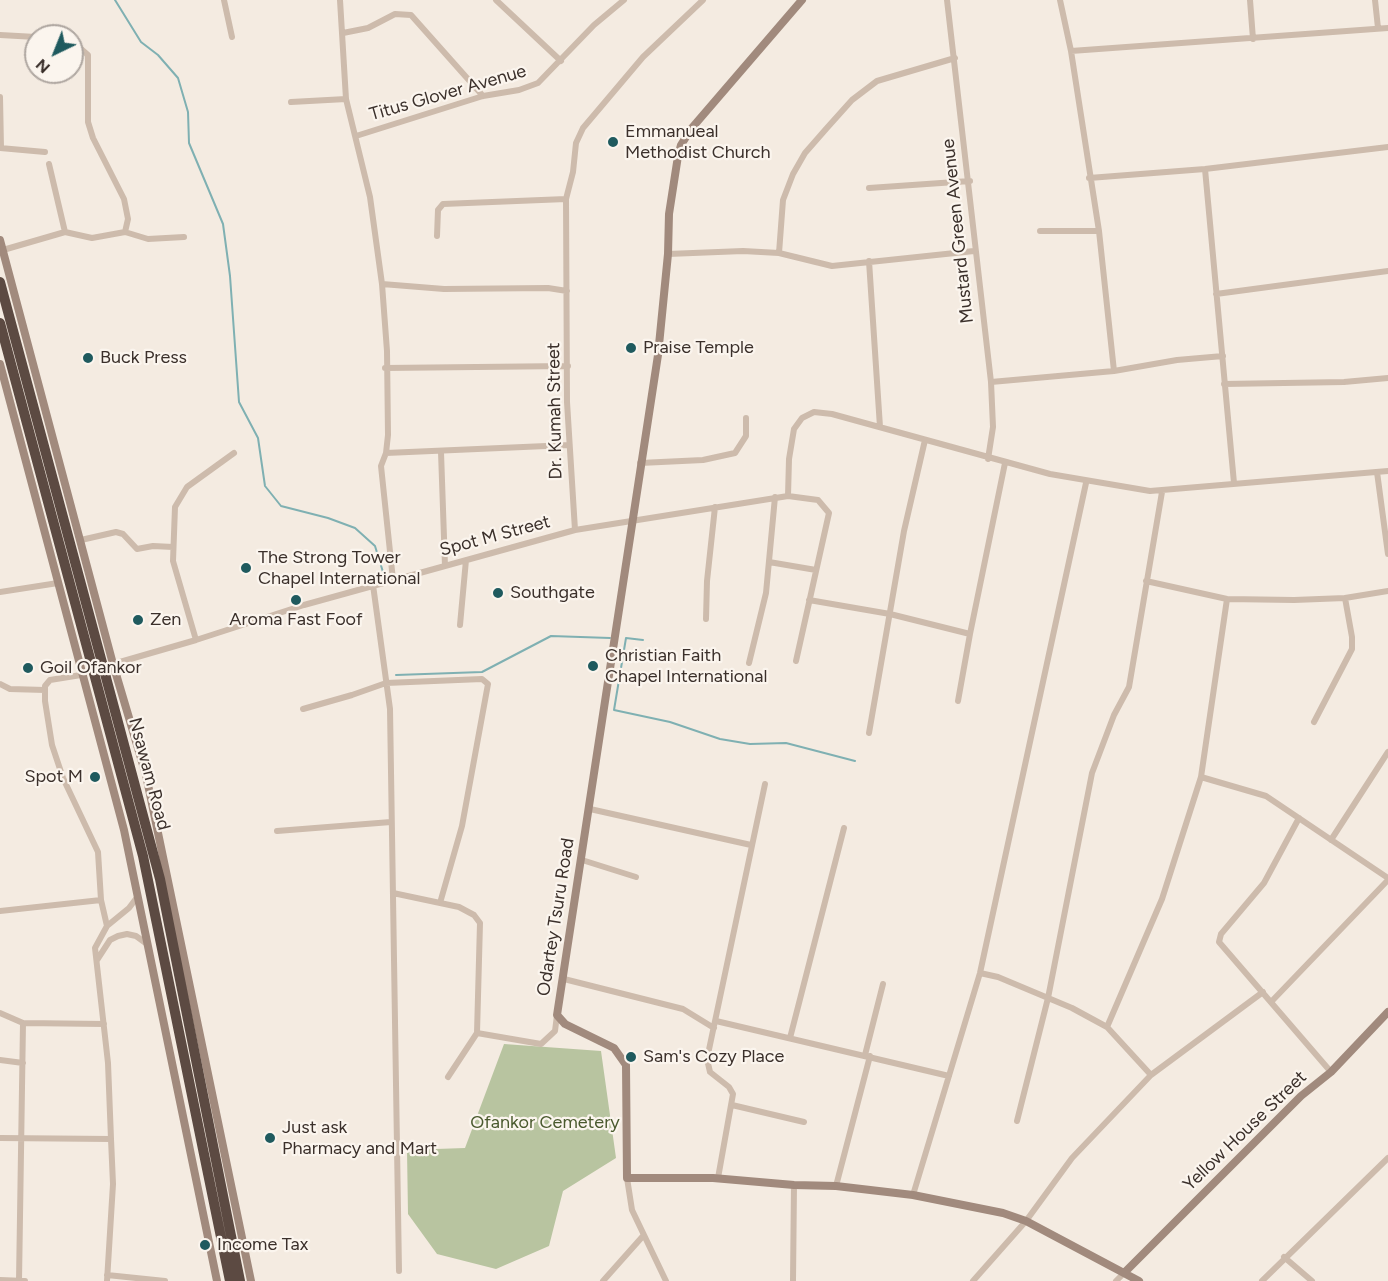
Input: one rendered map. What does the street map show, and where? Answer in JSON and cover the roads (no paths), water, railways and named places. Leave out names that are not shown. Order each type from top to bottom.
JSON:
[{"type":"highway","name":"Nsawam Road","points":[[0,282],[160,879],[240,1281]]},
{"type":"highway","name":"Nsawam Road","points":[[0,323],[143,856],[230,1281]]},
{"type":"street","points":[[224,0],[232,37]]},
{"type":"street","points":[[340,0],[346,99],[370,197],[382,284],[387,351],[385,368],[388,435],[386,453],[381,466],[393,580]]},
{"type":"street","points":[[496,0],[561,61]]},
{"type":"street","name":"Titus Glover Avenue","points":[[356,136],[483,96],[532,86],[624,0]]},
{"type":"street","name":"Dr. Kumah Street","points":[[575,530],[569,445],[566,199],[573,172],[576,143],[583,128],[643,57],[703,0]]},
{"type":"street","name":"Odartey Tsuru Road","points":[[627,1178],[626,1065],[614,1048],[565,1024],[557,1015],[634,519],[640,463],[654,386],[668,254],[672,184],[684,138],[735,75],[802,0]]},
{"type":"street","name":"Mustard Green Avenue","points":[[947,0],[970,181],[974,251],[991,382],[993,427],[988,459]]},
{"type":"street","points":[[1060,0],[1071,51],[1099,231],[1114,371]]},
{"type":"street","points":[[1250,0],[1253,39]]},
{"type":"street","points":[[1375,0],[1378,28]]},
{"type":"street","points":[[343,33],[368,28],[395,14],[411,15],[483,96]]},
{"type":"street","points":[[1071,51],[1388,27]]},
{"type":"street","points":[[0,35],[24,36]]},
{"type":"street","points":[[84,51],[88,55],[88,122],[93,138],[124,199],[128,219],[125,232]]},
{"type":"street","points":[[779,253],[783,200],[793,174],[805,153],[852,100],[876,81],[955,58]]},
{"type":"street","points":[[0,97],[1,148],[45,153]]},
{"type":"street","points":[[291,102],[346,99]]},
{"type":"street","points":[[1089,178],[1205,169],[1388,147]]},
{"type":"street","points":[[49,164],[65,232]]},
{"type":"street","points":[[1205,169],[1234,483]]},
{"type":"street","points":[[869,188],[970,181]]},
{"type":"street","points":[[437,236],[438,210],[442,204],[566,199]]},
{"type":"street","points":[[1040,231],[1099,231]]},
{"type":"street","points":[[3,250],[65,232],[92,238],[125,232],[148,238],[184,237]]},
{"type":"street","points":[[0,240],[112,664],[146,775],[251,1281]]},
{"type":"street","points":[[668,254],[743,251],[779,253],[820,265],[974,251]]},
{"type":"street","points":[[869,261],[880,427]]},
{"type":"street","points":[[1216,294],[1388,271]]},
{"type":"street","points":[[382,284],[444,289],[548,288],[567,291]]},
{"type":"street","points":[[991,382],[1114,371],[1168,361],[1223,356]]},
{"type":"street","points":[[0,364],[124,830],[182,1102],[217,1281]]},
{"type":"street","points":[[385,368],[568,366]]},
{"type":"street","points":[[1224,384],[1344,382],[1388,378]]},
{"type":"street","points":[[788,496],[790,447],[794,429],[802,418],[814,412],[880,427],[988,459],[1086,483],[1162,492],[1234,483],[1388,471]]},
{"type":"street","points":[[640,463],[702,460],[735,453],[746,436],[746,418]]},
{"type":"street","points":[[869,733],[904,531],[925,440]]},
{"type":"street","points":[[386,453],[569,445]]},
{"type":"street","points":[[441,452],[445,566]]},
{"type":"street","points":[[196,640],[177,577],[173,547],[175,507],[187,488],[234,453]]},
{"type":"street","points":[[958,701],[1005,463]]},
{"type":"street","points":[[1377,472],[1388,554]]},
{"type":"street","points":[[913,1195],[980,973],[1086,483]]},
{"type":"street","points":[[1017,1120],[1048,998],[1092,773],[1114,715],[1129,687],[1162,492]]},
{"type":"street","name":"Spot M Street","points":[[112,664],[372,585],[575,530],[775,497],[788,496],[818,500],[829,513],[816,570]]},
{"type":"street","points":[[749,663],[766,593],[775,497]]},
{"type":"street","points":[[706,619],[707,581],[715,507]]},
{"type":"street","points":[[81,540],[116,532],[123,534],[135,549],[153,546],[173,547]]},
{"type":"street","points":[[460,625],[466,560]]},
{"type":"street","points":[[770,562],[816,570],[796,661]]},
{"type":"street","points":[[1146,581],[1227,599],[1289,601],[1345,598],[1388,591]]},
{"type":"street","points":[[0,592],[58,583]]},
{"type":"street","points":[[372,585],[390,709],[399,1271]]},
{"type":"street","points":[[1314,722],[1352,649],[1353,637],[1345,598]]},
{"type":"street","points":[[1107,1027],[1159,905],[1202,777],[1227,599]]},
{"type":"street","points":[[809,600],[890,614],[970,634]]},
{"type":"street","points":[[81,675],[52,678],[46,683],[45,690],[52,745],[59,767],[98,852],[101,900],[107,926]]},
{"type":"street","points":[[303,709],[352,696],[386,683],[482,679],[489,684],[462,826],[440,903]]},
{"type":"street","points":[[0,684],[10,689],[45,690]]},
{"type":"street","points":[[1331,840],[1388,752]]},
{"type":"street","points":[[1202,777],[1256,791],[1388,879],[1271,1002]]},
{"type":"street","points":[[718,1178],[733,1094],[729,1087],[713,1076],[707,1066],[765,784]]},
{"type":"street","points":[[590,810],[751,845]]},
{"type":"street","points":[[1299,818],[1264,883],[1219,939],[1221,946],[1331,1072]]},
{"type":"street","points":[[277,831],[391,822]]},
{"type":"street","points":[[790,1038],[844,828]]},
{"type":"street","points":[[582,860],[636,877]]},
{"type":"street","points":[[393,893],[459,907],[474,915],[480,923],[477,1033],[448,1077]]},
{"type":"street","points":[[138,895],[129,908],[107,926],[95,948],[104,1024],[113,1184],[107,1278],[165,1281]]},
{"type":"street","points":[[0,911],[101,900]]},
{"type":"street","points":[[96,960],[111,940],[118,936],[127,934],[136,936],[147,944]]},
{"type":"street","points":[[980,973],[998,977],[1090,1016],[1107,1027],[1151,1075]]},
{"type":"street","points":[[564,979],[683,1009],[714,1028]]},
{"type":"street","points":[[836,1186],[883,984]]},
{"type":"street","points":[[973,1281],[1026,1221],[1065,1167],[1151,1075],[1263,992]]},
{"type":"street","name":"Yellow House Street","points":[[1124,1273],[1301,1096],[1331,1072],[1388,1012]]},
{"type":"street","points":[[0,1013],[23,1023],[104,1024]]},
{"type":"street","points":[[477,1033],[541,1044],[555,1030],[557,1015]]},
{"type":"street","points":[[716,1021],[868,1055],[949,1076]]},
{"type":"street","points":[[0,1280],[21,1281],[20,1140],[23,1023]]},
{"type":"street","points":[[0,1060],[23,1063]]},
{"type":"street","points":[[732,1105],[804,1122]]},
{"type":"street","points":[[0,1138],[20,1140],[111,1138]]},
{"type":"street","points":[[1262,1281],[1284,1257],[1388,1158]]},
{"type":"street","points":[[666,1281],[629,1201],[627,1178],[718,1178],[794,1185],[836,1186],[913,1195],[1003,1213],[1026,1221],[1139,1281]]},
{"type":"street","points":[[793,1281],[794,1185]]},
{"type":"street","points":[[603,1281],[644,1236]]},
{"type":"street","points":[[1284,1257],[1312,1281]]},
{"type":"street","points":[[1116,1281],[1124,1273]]},
{"type":"waterway","points":[[115,0],[141,42],[158,55],[178,78],[188,112],[189,143],[223,224],[230,276],[239,402],[258,438],[265,486],[281,506],[328,518],[355,528],[375,546],[383,572]]},
{"type":"waterway","points":[[396,675],[482,672],[551,636],[610,638]]},
{"type":"waterway","points":[[643,640],[626,638],[614,710],[670,722],[720,739],[750,744],[786,743],[855,761]]},
{"type":"place","name":"Emmanueal Methodist Church","points":[[613,142]]},
{"type":"place","name":"Praise Temple","points":[[631,348]]},
{"type":"place","name":"Buck Press","points":[[88,358]]},
{"type":"place","name":"The Strong Tower Chapel International","points":[[246,568]]},
{"type":"place","name":"Southgate","points":[[498,593]]},
{"type":"place","name":"Aroma Fast Foof","points":[[296,600]]},
{"type":"place","name":"Zen","points":[[138,620]]},
{"type":"place","name":"Christian Faith Chapel International","points":[[593,666]]},
{"type":"place","name":"Goil Ofankor","points":[[28,668]]},
{"type":"place","name":"Spot M","points":[[95,777]]},
{"type":"place","name":"Sam's Cozy Place","points":[[631,1057]]},
{"type":"place","name":"Just ask Pharmacy and Mart","points":[[270,1138]]},
{"type":"place","name":"Income Tax","points":[[205,1245]]},
{"type":"park label","name":"Ofankor Cemetery","points":[[545,1123]]}]
